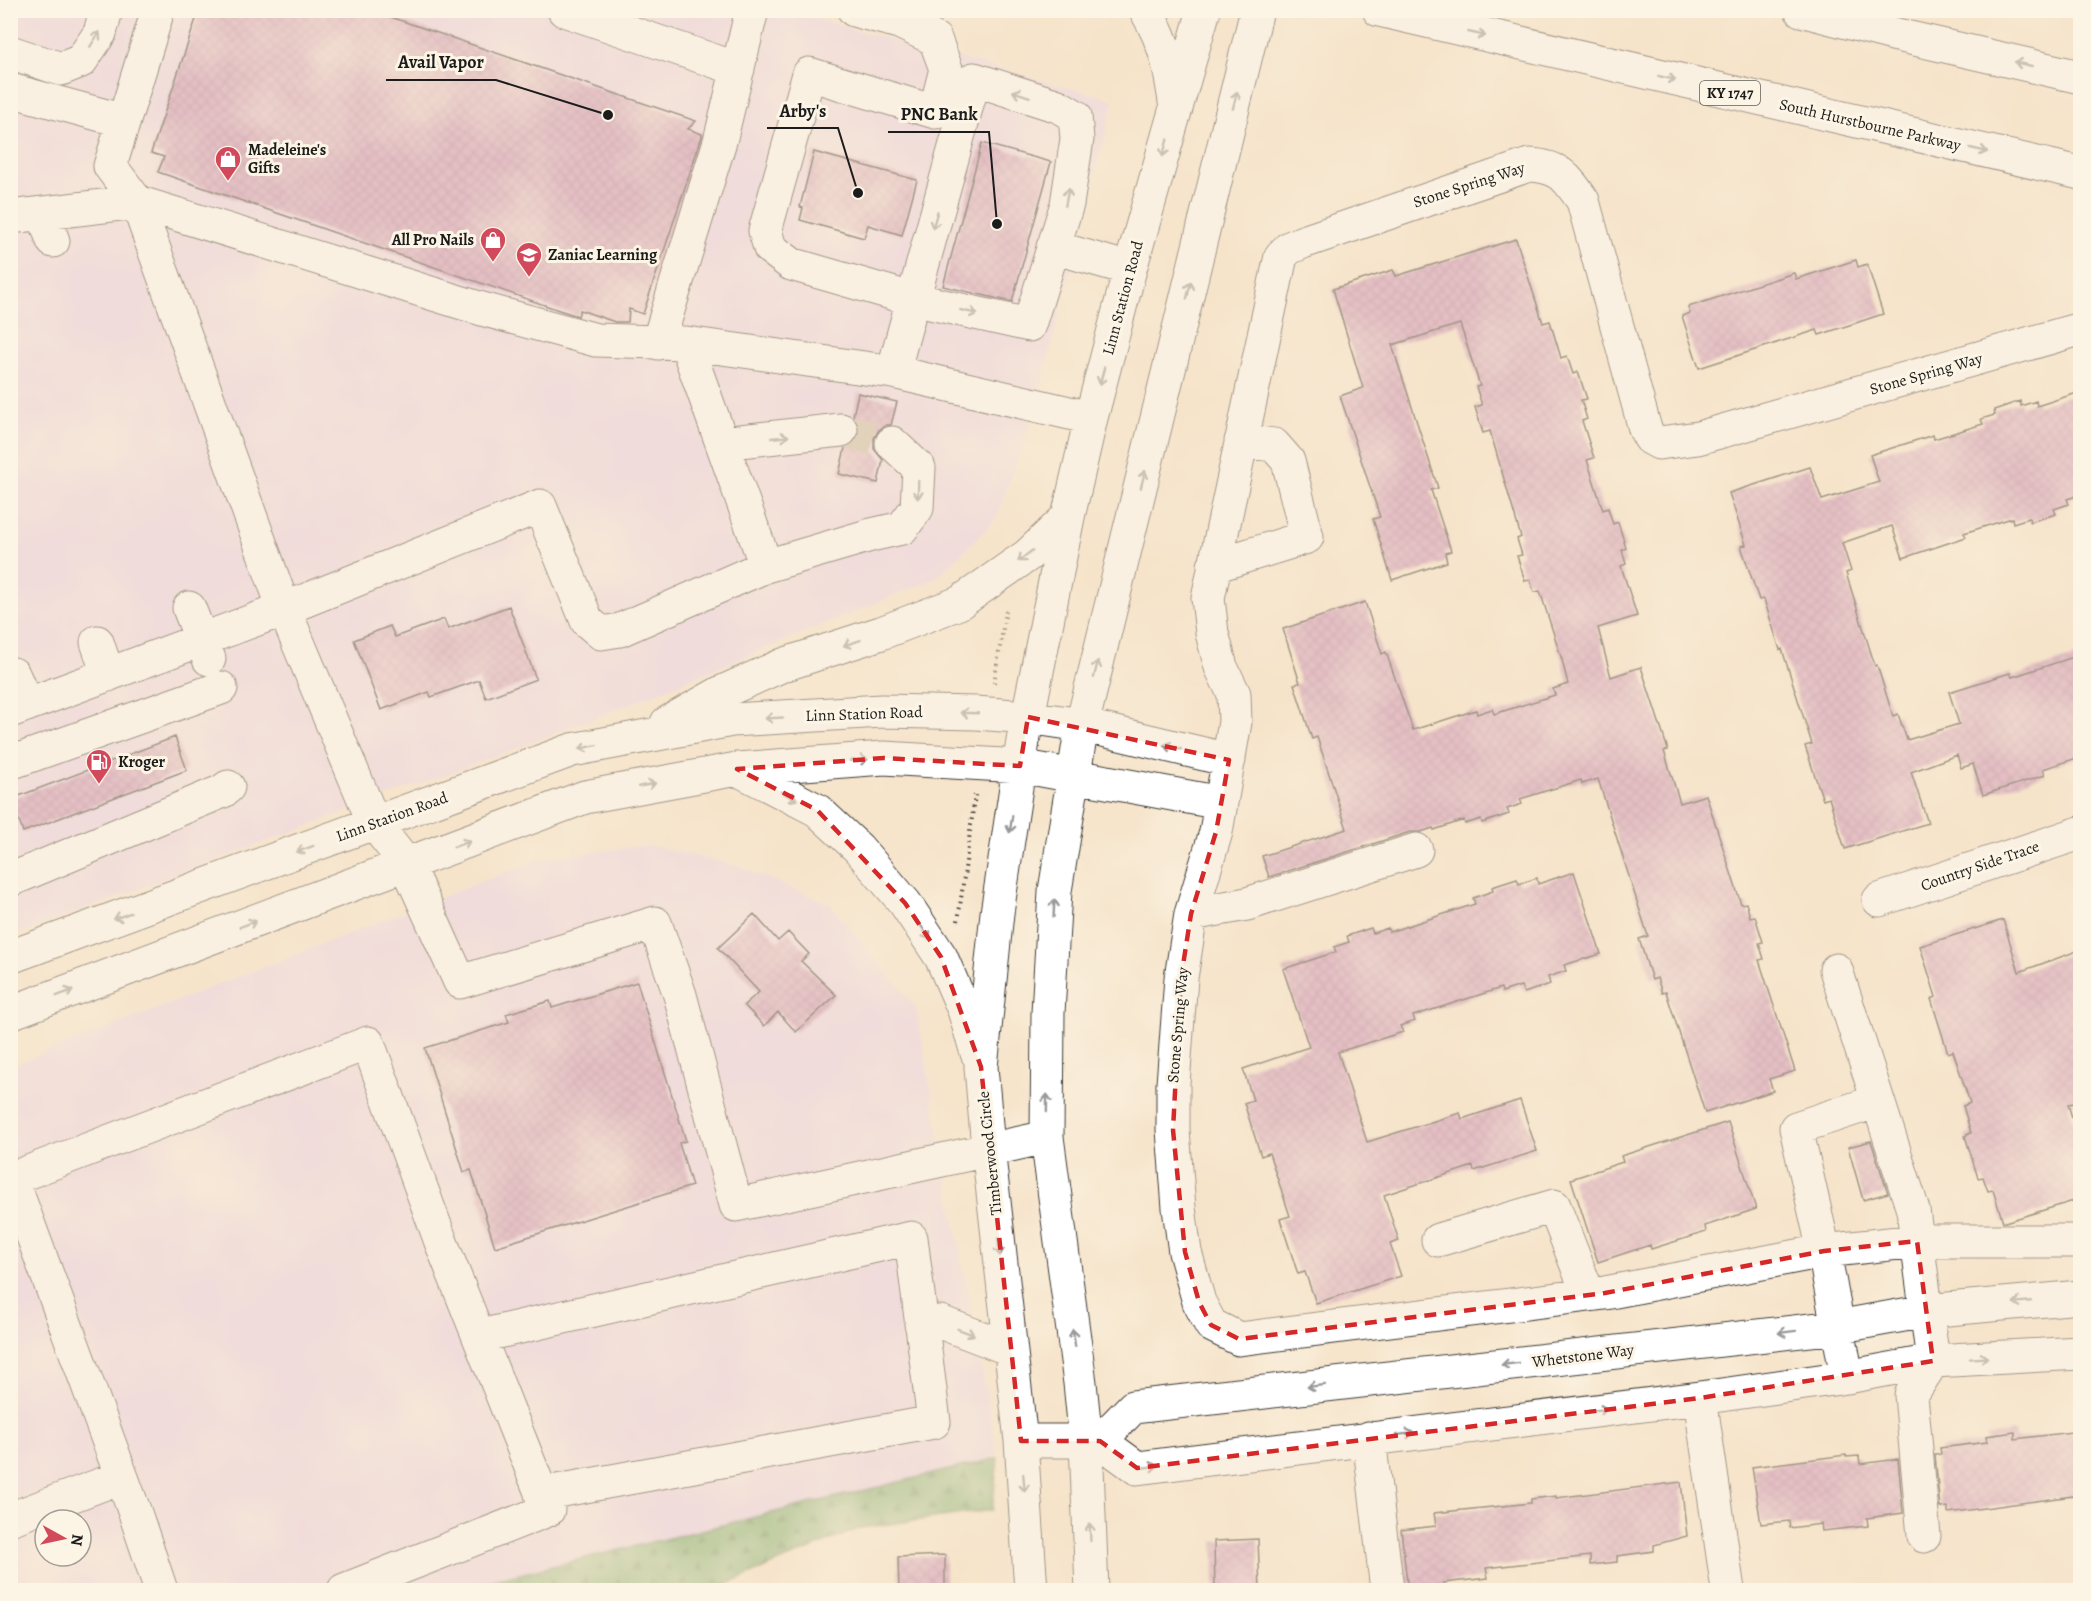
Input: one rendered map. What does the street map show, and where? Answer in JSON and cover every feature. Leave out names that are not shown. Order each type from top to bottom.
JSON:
[{"type":"street","points":[[10,52],[61,69],[81,61],[100,33],[106,10]]},
{"type":"street","points":[[158,10],[110,166],[137,202],[284,609],[374,823],[407,865],[460,982],[655,923],[680,995],[736,1205],[988,1148],[1047,1137]]},
{"type":"street","points":[[564,10],[738,69]]},
{"type":"street","points":[[752,10],[672,343],[722,443],[766,566]]},
{"type":"street","points":[[854,10],[899,22],[935,39],[960,74],[1058,106],[1075,116],[1077,139],[1067,204],[1029,325],[912,299],[791,264],[770,248],[765,231],[809,74],[935,112],[960,74]]},
{"type":"street","points":[[1146,10],[1170,62],[1176,108]]},
{"type":"street","name":"Linn Station Road","points":[[10,957],[572,750],[732,720],[882,711],[975,713],[1028,717],[1068,517],[1091,418],[1130,269],[1204,10]]},
{"type":"street","points":[[1092,1590],[1093,1442],[1080,1383],[1047,1137],[1048,1013],[1055,891],[1082,725],[1257,10]]},
{"type":"street","name":"South Hurstbourne Parkway","points":[[1379,10],[2080,173]]},
{"type":"street","points":[[1801,10],[1897,35],[2080,77]]},
{"type":"street","points":[[893,372],[912,299],[960,74]]},
{"type":"street","points":[[10,90],[124,121]]},
{"type":"street","name":"Stone Spring Way","points":[[2080,329],[1698,438],[1659,443],[1650,438],[1645,429],[1583,201],[1571,182],[1556,169],[1543,165],[1529,165],[1289,248],[1281,256],[1208,598],[1212,633],[1221,667],[1234,694],[1235,722],[1216,832],[1191,914],[1181,978],[1173,1084],[1173,1130],[1185,1252],[1199,1302],[1211,1325],[1239,1339],[1605,1293],[1824,1251],[1917,1240],[2080,1241]]},
{"type":"street","points":[[10,217],[48,227],[137,202],[482,309],[596,340],[672,343],[893,372],[1091,418]]},
{"type":"street","points":[[1053,248],[1130,269]]},
{"type":"street","points":[[722,443],[841,430]]},
{"type":"street","points":[[1215,566],[1307,537],[1288,461],[1274,445],[1241,441]]},
{"type":"street","points":[[10,763],[210,663],[284,609],[540,506],[586,621],[601,633],[620,630],[766,566],[902,528],[918,508],[919,468],[892,442]]},
{"type":"street","points":[[645,735],[720,693],[783,665],[881,633],[959,603],[1028,555],[1068,517]]},
{"type":"street","points":[[189,608],[210,663]]},
{"type":"street","points":[[97,642],[108,675]]},
{"type":"street","points":[[13,674],[19,708],[108,675],[210,663]]},
{"type":"street","points":[[1028,717],[1082,725],[1229,760]]},
{"type":"street","name":"Timberwood Circle","points":[[1028,717],[997,913],[981,1067],[1021,1441],[1031,1590]]},
{"type":"street","points":[[10,1013],[585,797],[738,769],[885,758],[1020,766],[1221,803]]},
{"type":"street","points":[[738,769],[817,810],[858,848],[905,903],[941,957],[964,1010],[981,1067]]},
{"type":"street","points":[[10,880],[228,787]]},
{"type":"street","name":"Country Side Trace","points":[[1879,900],[2080,832]]},
{"type":"street","points":[[1191,914],[1247,904],[1416,850]]},
{"type":"street","points":[[1836,970],[1913,1210],[1933,1361],[1911,1395],[1924,1536]]},
{"type":"street","points":[[161,1590],[122,1477],[11,1177],[368,1043],[441,1242],[548,1510],[344,1590]]},
{"type":"street","points":[[1846,1377],[1824,1251],[1796,1128],[1878,1101]]},
{"type":"street","points":[[1438,1240],[1554,1206],[1588,1294]]},
{"type":"street","points":[[480,1336],[911,1238],[934,1422],[541,1494]]},
{"type":"street","name":"Whetstone Way","points":[[1093,1442],[1132,1407],[1837,1327],[1926,1311],[2080,1297]]},
{"type":"street","points":[[921,1324],[940,1322],[1010,1349]]},
{"type":"street","points":[[1021,1441],[1093,1442],[1137,1468],[1700,1398],[1846,1377],[1933,1361],[2080,1353]]},
{"type":"street","points":[[1700,1398],[1728,1590]]},
{"type":"street","points":[[1369,1438],[1387,1590]]},
{"type":"street","points":[[10,1519],[122,1477]]},
{"type":"path","points":[[992,692],[1007,600]]},
{"type":"path","points":[[957,928],[977,785]]},
{"type":"highlighted area","points":[[1028,717],[1229,760],[1216,832],[1191,914],[1181,978],[1173,1130],[1185,1252],[1199,1302],[1211,1325],[1239,1339],[1605,1293],[1824,1251],[1917,1241],[1933,1361],[1700,1398],[1137,1468],[1100,1441],[1021,1441],[981,1067],[941,957],[905,903],[817,810],[737,769],[884,758],[1020,766]]},
{"type":"shaded area","points":[[11,11],[787,11],[1114,100],[1034,414],[996,519],[935,579],[583,723],[11,937]]},
{"type":"shaded area","points":[[649,845],[738,866],[830,904],[916,1007],[998,1458],[454,1590],[11,1590],[11,1066],[539,859]]},
{"type":"green space","points":[[998,1458],[992,1510],[860,1528],[713,1590],[454,1590]]},
{"type":"building","points":[[199,10],[370,10],[696,121],[688,129],[702,136],[643,314],[629,309],[628,322],[615,322],[580,310],[578,316],[158,172],[164,157],[151,153]]},
{"type":"building","points":[[982,143],[1051,162],[1012,302],[943,286]]},
{"type":"building","points":[[814,152],[917,180],[902,235],[868,225],[864,238],[800,220],[803,208],[800,207]]},
{"type":"building","points":[[1516,239],[1543,323],[1550,321],[1561,358],[1567,356],[1573,374],[1578,372],[1587,399],[1581,400],[1587,419],[1582,421],[1594,458],[1587,460],[1603,510],[1608,508],[1613,524],[1618,522],[1626,548],[1622,550],[1626,564],[1621,566],[1637,616],[1598,628],[1611,677],[1641,667],[1668,750],[1664,751],[1680,803],[1706,795],[1741,904],[1746,903],[1750,917],[1755,916],[1763,942],[1759,943],[1764,959],[1759,960],[1795,1071],[1769,1079],[1773,1091],[1705,1113],[1666,992],[1662,993],[1657,978],[1652,980],[1639,939],[1648,936],[1598,779],[1582,784],[1581,780],[1520,799],[1522,804],[1507,809],[1509,814],[1482,823],[1481,819],[1465,824],[1464,820],[1434,830],[1433,828],[1421,832],[1410,832],[1269,877],[1262,856],[1347,829],[1317,737],[1312,739],[1294,684],[1300,683],[1283,629],[1365,602],[1382,654],[1386,652],[1413,730],[1476,710],[1477,714],[1492,709],[1494,714],[1555,695],[1553,689],[1568,684],[1540,591],[1534,592],[1530,580],[1525,581],[1517,556],[1522,555],[1517,539],[1521,537],[1490,431],[1483,433],[1475,407],[1482,405],[1476,387],[1480,386],[1460,324],[1392,345],[1438,488],[1431,490],[1451,551],[1445,553],[1447,562],[1392,580],[1373,519],[1380,517],[1340,396],[1363,388],[1333,289],[1393,270],[1396,276]]},
{"type":"building","points":[[1856,260],[1858,267],[1867,264],[1883,314],[1819,335],[1817,330],[1699,368],[1682,316],[1690,313],[1688,307],[1794,273],[1796,279]]},
{"type":"building","points":[[2080,392],[2080,495],[2067,499],[2069,504],[2054,509],[2056,514],[2030,522],[2029,518],[2013,523],[2012,518],[1964,533],[1966,537],[1903,558],[1892,526],[1842,543],[1851,571],[1846,573],[1875,666],[1877,665],[1893,716],[1898,714],[1907,740],[1959,724],[1949,692],[2010,673],[2012,677],[2080,655],[2080,757],[2043,769],[2045,775],[1983,795],[1973,764],[1961,768],[1957,755],[1911,772],[1928,823],[1845,849],[1829,798],[1823,800],[1805,746],[1812,744],[1782,649],[1780,650],[1764,599],[1759,600],[1741,546],[1746,545],[1729,493],[1810,467],[1822,500],[1879,482],[1870,455],[1933,435],[1934,439],[1983,424],[1981,419],[1995,415],[1994,410],[2020,401],[2021,406],[2036,401],[2037,406]]},
{"type":"building","points":[[858,393],[897,402],[891,425],[886,425],[879,430],[874,438],[874,449],[883,460],[878,483],[839,474],[845,448],[853,445],[858,437],[860,427],[853,416]]},
{"type":"building","points":[[509,606],[536,679],[486,698],[479,680],[431,697],[429,692],[381,710],[354,640],[390,626],[395,637],[444,619],[448,629]]},
{"type":"building","name":"Kroger","points":[[175,737],[187,770],[23,832],[11,799]]},
{"type":"building","points":[[1574,872],[1601,954],[1564,965],[1566,971],[1548,977],[1550,984],[1524,993],[1521,986],[1502,992],[1501,988],[1413,1016],[1415,1021],[1400,1026],[1403,1032],[1338,1052],[1367,1142],[1460,1113],[1462,1119],[1520,1100],[1537,1151],[1474,1171],[1473,1166],[1384,1195],[1399,1241],[1390,1244],[1401,1276],[1316,1303],[1305,1272],[1298,1274],[1280,1219],[1290,1216],[1269,1153],[1261,1156],[1244,1103],[1253,1100],[1243,1069],[1309,1047],[1283,969],[1336,952],[1334,947],[1349,942],[1347,936],[1371,928],[1373,933],[1388,928],[1389,932],[1475,904],[1473,898],[1493,891],[1492,887],[1517,879],[1519,884],[1537,878],[1538,884]]},
{"type":"building","points":[[754,914],[778,941],[788,932],[809,954],[801,961],[836,995],[796,1032],[778,1012],[764,1026],[744,1005],[759,992],[718,948]]},
{"type":"building","points":[[2003,920],[2019,972],[2080,950],[2080,1102],[2068,1104],[2080,1145],[2080,1199],[2005,1222],[2003,1222],[1993,1190],[1988,1191],[1983,1177],[1978,1178],[1965,1136],[1971,1133],[1963,1106],[1970,1103],[1953,1051],[1948,1053],[1931,999],[1936,997],[1920,946]]},
{"type":"building","points":[[637,982],[686,1141],[679,1143],[692,1186],[495,1247],[471,1170],[464,1172],[425,1048],[509,1022],[506,1014],[550,1001],[552,1008]]},
{"type":"building","points":[[1728,1122],[1756,1209],[1705,1226],[1706,1232],[1651,1249],[1650,1245],[1598,1262],[1571,1179],[1623,1162],[1621,1156]]},
{"type":"building","points":[[1871,1141],[1888,1193],[1863,1200],[1848,1147]]},
{"type":"building","points":[[2080,1431],[2080,1495],[1948,1513],[1948,1507],[1940,1508],[1935,1455],[1941,1454],[1940,1448],[1987,1442],[1986,1436],[2015,1432],[2015,1439]]},
{"type":"building","points":[[1846,1455],[1846,1457],[1859,1456],[1860,1464],[1898,1459],[1903,1513],[1867,1518],[1868,1526],[1822,1531],[1821,1524],[1790,1528],[1789,1521],[1761,1524],[1752,1467]]},
{"type":"building","points":[[1681,1482],[1687,1536],[1654,1545],[1654,1551],[1617,1556],[1617,1562],[1590,1565],[1590,1556],[1486,1568],[1488,1578],[1443,1583],[1444,1590],[1408,1590],[1401,1530],[1436,1526],[1434,1513],[1531,1503],[1531,1499],[1556,1496],[1556,1498]]},
{"type":"building","points":[[1258,1539],[1260,1590],[1215,1590],[1214,1541]]},
{"type":"building","points":[[945,1555],[945,1590],[899,1590],[898,1557]]},
{"type":"tunnel","points":[[841,430],[892,443]]},
{"type":"place","name":"Avail Vapor","points":[[608,115]]},
{"type":"place","name":"Madeleine's Gifts","points":[[228,182]]},
{"type":"place","name":"Arby's","points":[[858,193]]},
{"type":"place","name":"PNC Bank","points":[[997,224]]},
{"type":"place","name":"All Pro Nails","points":[[493,263]]},
{"type":"place","name":"Zaniac Learning","points":[[529,278]]},
{"type":"place","name":"Kroger","points":[[99,785]]}]
